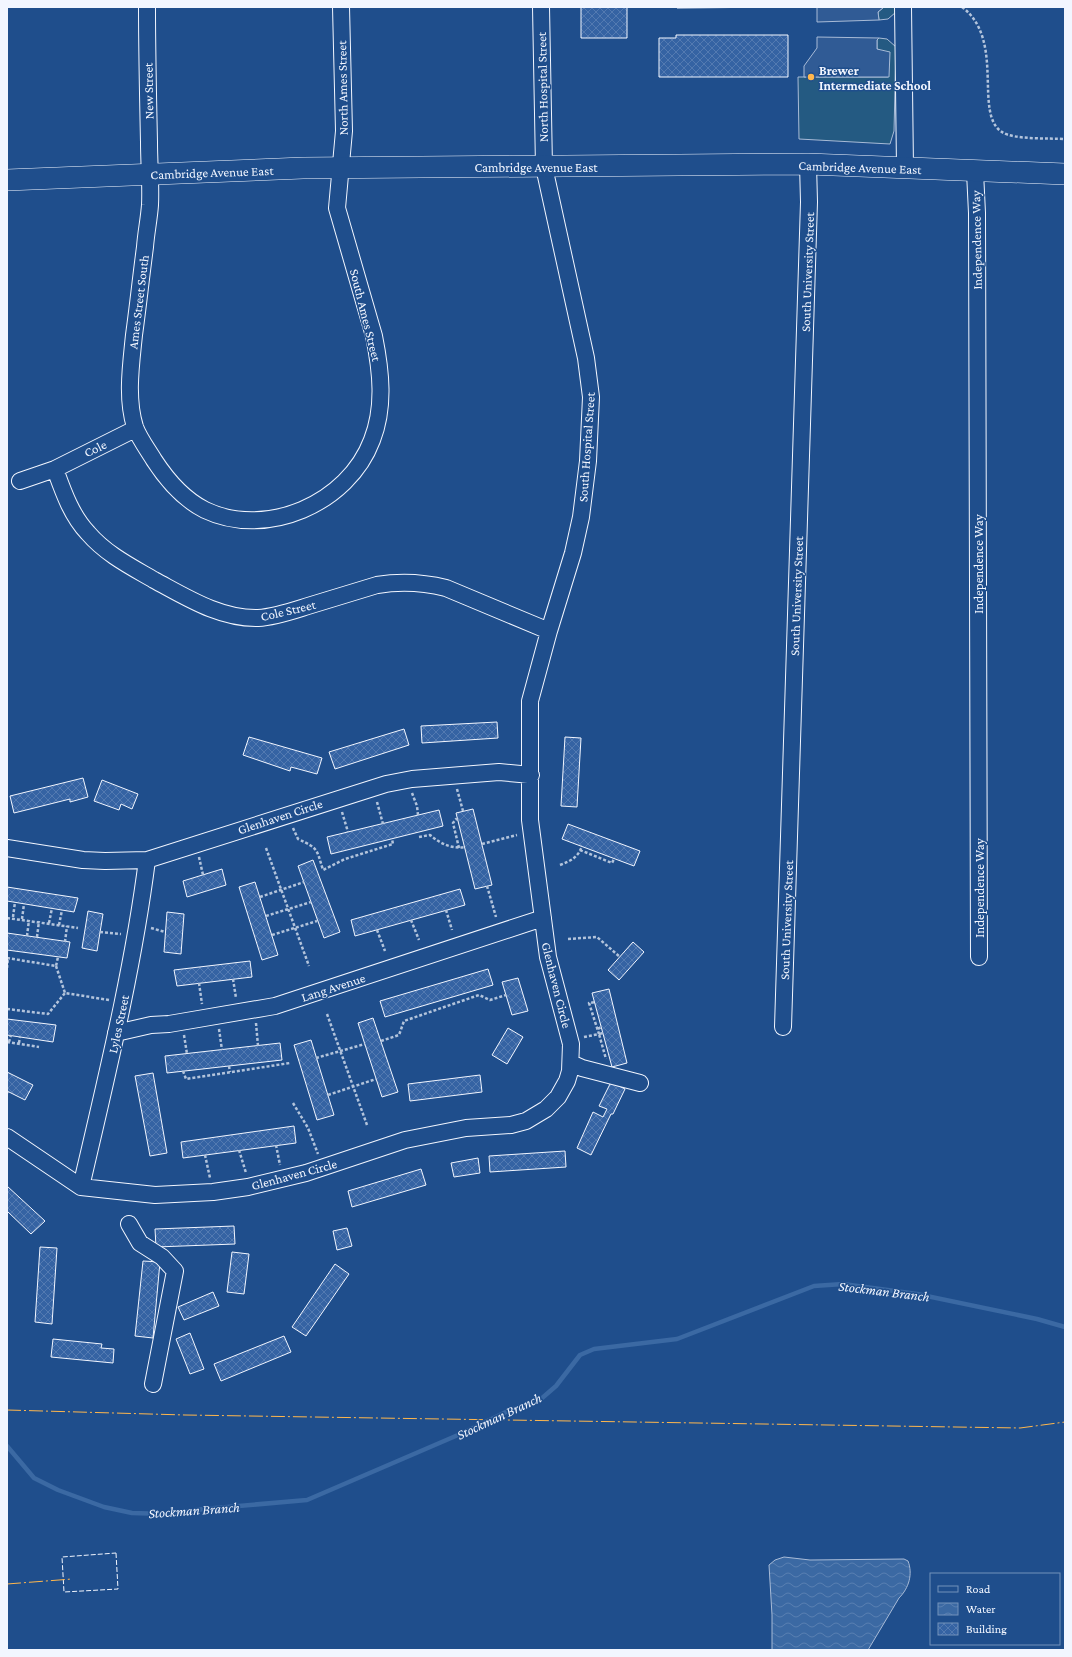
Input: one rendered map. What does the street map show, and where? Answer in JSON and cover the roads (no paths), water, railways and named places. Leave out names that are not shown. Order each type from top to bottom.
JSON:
[{"type":"main road","name":"Cambridge Avenue East","points":[[7,180],[341,168],[808,164],[975,172],[1065,174]]},
{"type":"street","name":"New Street","points":[[147,7],[149,174]]},
{"type":"street","name":"North Ames Street","points":[[341,7],[344,131],[341,168]]},
{"type":"street","name":"North Hospital Street","points":[[541,7],[544,167]]},
{"type":"street","points":[[903,7],[905,168]]},
{"type":"street","name":"South University Street","points":[[783,1027],[809,202],[808,164]]},
{"type":"street","name":"South Hospital Street","points":[[531,775],[530,701],[549,631],[573,553],[581,517],[588,460],[591,397],[586,358],[544,167]]},
{"type":"street","name":"South Ames Street","points":[[135,429],[160,469],[180,492],[204,509],[230,518],[262,520],[297,513],[313,506],[328,496],[355,472],[369,447],[378,421],[381,380],[379,357],[374,336],[337,208],[341,168]]},
{"type":"street","name":"Independence Way","points":[[975,172],[977,229],[979,957]]},
{"type":"street","name":"Ames Street South","points":[[135,429],[129,389],[150,206],[149,174]]},
{"type":"street","name":"Cole","points":[[55,469],[135,429]]},
{"type":"street","points":[[20,481],[55,469]]},
{"type":"street","name":"Cole Street","points":[[55,469],[65,496],[75,516],[102,548],[121,561],[178,593],[220,612],[245,618],[268,617],[377,585],[395,582],[413,582],[446,588],[549,631]]},
{"type":"street","name":"Glenhaven Circle","points":[[7,848],[83,860],[147,860],[386,784],[412,779],[499,772],[531,775],[530,820],[548,957],[571,1044],[571,1064],[567,1081],[554,1101],[546,1109],[526,1121],[511,1125],[466,1128],[405,1140],[306,1173],[248,1187],[213,1192],[155,1195],[82,1187],[7,1137]]},
{"type":"street","name":"Lyles Street","points":[[82,1187],[127,983],[142,901],[147,860]]},
{"type":"street","name":"Lang Avenue","points":[[116,1033],[151,1025],[177,1023],[275,1006],[543,918]]},
{"type":"street","points":[[571,1064],[640,1083]]},
{"type":"street","points":[[129,1224],[140,1243],[162,1257],[175,1271],[152,1384]]},
{"type":"water","points":[[784,1557],[810,1560],[904,1559],[908,1561],[910,1576],[908,1585],[868,1650],[772,1650],[772,1615],[769,1565],[775,1560]]},
{"type":"waterway","name":"Stockman Branch","points":[[7,1446],[34,1478],[58,1490],[104,1507],[132,1513],[166,1514],[204,1509],[307,1500],[465,1432],[510,1410],[541,1399],[556,1386],[580,1355],[594,1349],[677,1339],[814,1286],[843,1284],[917,1294],[1037,1319],[1065,1327]]},
{"type":"place","name":"Brewer Intermediate School","points":[[811,77]]}]
